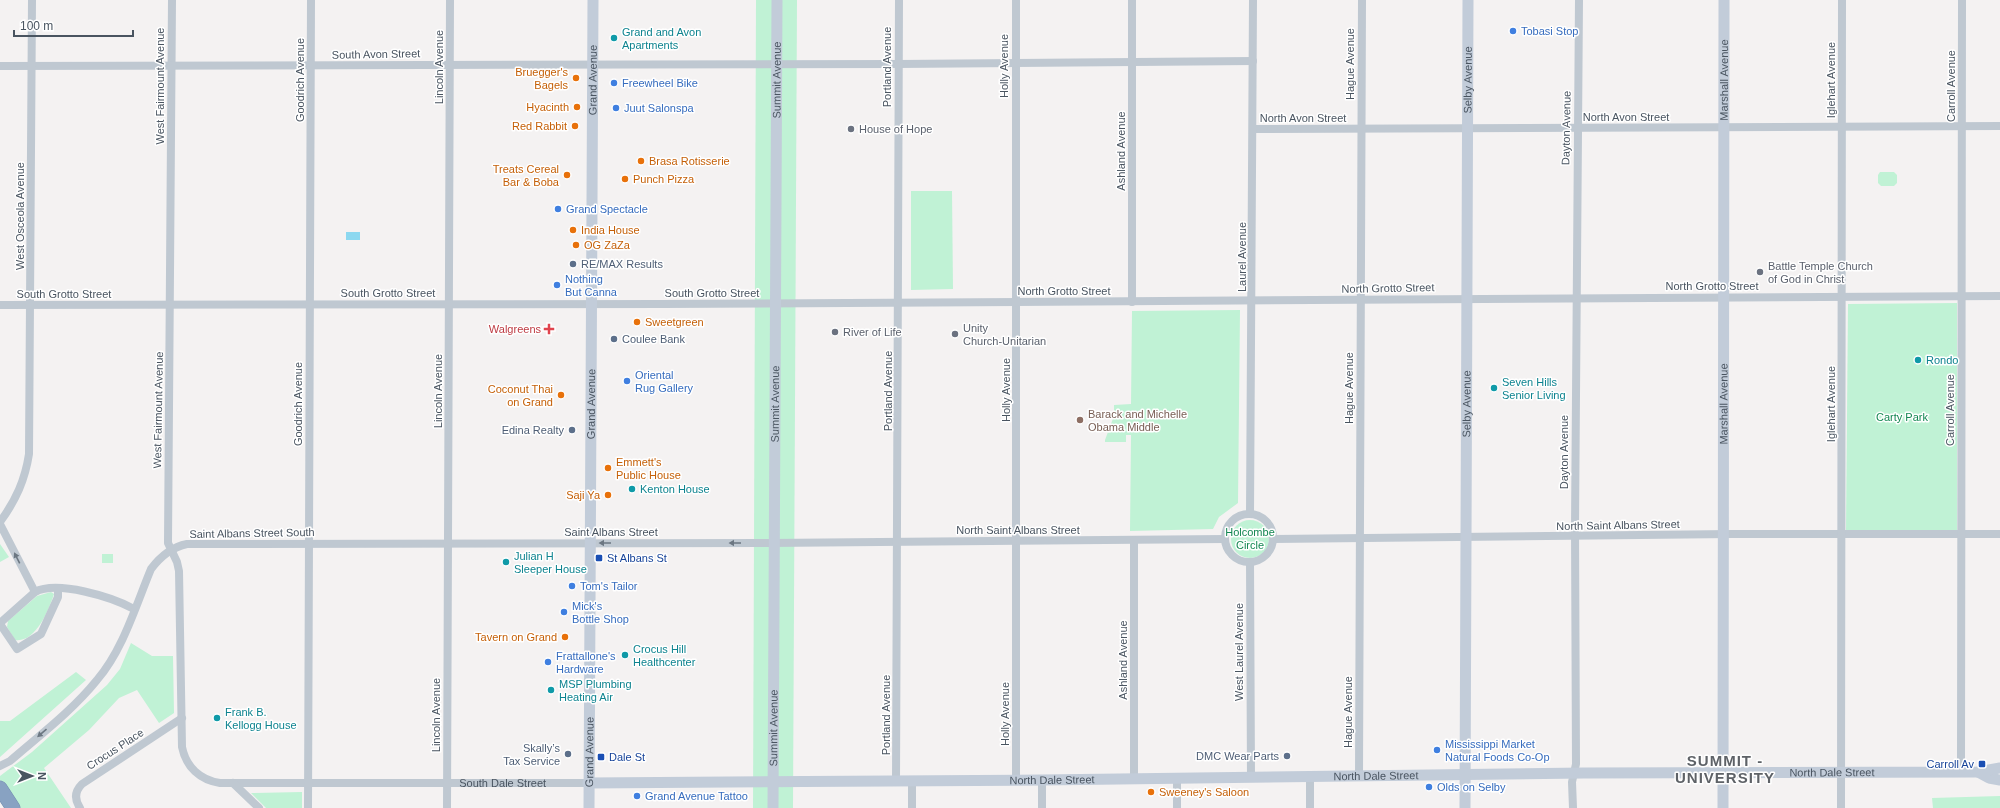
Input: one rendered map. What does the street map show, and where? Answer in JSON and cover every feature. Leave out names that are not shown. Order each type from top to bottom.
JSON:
[{"type":"highway","points":[[0,788],[13,808]]},
{"type":"street","name":"West Osceola Avenue","points":[[0,523],[15,501],[22,485],[29,454],[32,0]]},
{"type":"street","name":"West Fairmount Avenue","points":[[172,0],[168,543],[170,551],[177,562],[179,571],[183,752],[191,768],[205,779],[213,782],[233,783]]},
{"type":"street","name":"Goodrich Avenue","points":[[308,808],[311,0]]},
{"type":"street","name":"Lincoln Avenue","points":[[447,808],[450,0]]},
{"type":"street","name":"Grand Avenue","points":[[588,808],[593,0]]},
{"type":"street","name":"Summit Avenue","points":[[773,808],[776,0]]},
{"type":"street","name":"Portland Avenue","points":[[896,781],[899,0]]},
{"type":"street","name":"Holly Avenue","points":[[1016,0],[1016,780]]},
{"type":"street","name":"Ashland Avenue","points":[[1132,0],[1132,302]]},
{"type":"street","name":"Laurel Avenue","points":[[1250,514],[1253,0]]},
{"type":"street","name":"Hague Avenue","points":[[1359,777],[1362,0]]},
{"type":"street","name":"Selby Avenue","points":[[1466,808],[1468,0]]},
{"type":"street","name":"Dayton Avenue","points":[[1572,808],[1576,764],[1575,536],[1579,0]]},
{"type":"street","name":"Marshall Avenue","points":[[1723,808],[1724,0]]},
{"type":"street","name":"Iglehart Avenue","points":[[1841,808],[1842,0]]},
{"type":"street","name":"Carroll Avenue","points":[[1961,772],[1962,0]]},
{"type":"street","points":[[776,64],[1253,61]]},
{"type":"street","name":"South Avon Street","points":[[0,66],[776,64]]},
{"type":"street","name":"North Avon Street","points":[[1253,129],[2000,126]]},
{"type":"street","name":"North Grotto Street","points":[[775,303],[2000,296]]},
{"type":"street","name":"South Grotto Street","points":[[0,305],[775,303]]},
{"type":"street","points":[[1250,514],[1267,522],[1272,529],[1274,539],[1272,549],[1263,559],[1250,562],[1234,558],[1228,551],[1225,539],[1230,524],[1242,515],[1250,514]]},
{"type":"street","points":[[0,523],[34,592]]},
{"type":"street","name":"North Saint Albans Street","points":[[1274,539],[1723,534],[2000,534]]},
{"type":"street","name":"North Saint Albans Street","points":[[774,543],[1225,539]]},
{"type":"street","name":"Ashland Avenue","points":[[1134,540],[1134,779]]},
{"type":"street","name":"Saint Albans Street","points":[[448,542],[774,543]]},
{"type":"street","name":"Saint Albans Street South","points":[[0,766],[10,761],[71,707],[98,680],[117,650],[151,569],[158,559],[170,551],[186,544],[448,542]]},
{"type":"street","name":"West Laurel Avenue","points":[[1250,562],[1251,778]]},
{"type":"street","points":[[58,588],[58,597],[41,634],[17,648],[0,624],[34,592],[41,589],[58,588],[81,592],[121,602],[134,608]]},
{"type":"street","name":"Crocus Place","points":[[80,808],[76,797],[77,789],[82,784],[182,718]]},
{"type":"street","name":"North Dale Street","points":[[773,782],[1723,772],[1978,772],[2000,768]]},
{"type":"street","name":"North Dale Street","points":[[1978,772],[1989,778],[2000,780]]},
{"type":"street","points":[[1310,777],[1310,808]]},
{"type":"street","points":[[1177,778],[1177,808]]},
{"type":"street","points":[[1042,780],[1042,808]]},
{"type":"street","points":[[912,781],[912,808]]},
{"type":"street","name":"South Dale Street","points":[[233,783],[773,782]]},
{"type":"street","points":[[233,783],[259,808]]},
{"type":"green space","points":[[756,0],[797,0],[793,808],[753,808]]},
{"type":"green space","points":[[1880,172],[1894,172],[1897,175],[1897,183],[1894,186],[1881,186],[1878,183],[1878,175]]},
{"type":"green space","points":[[911,191],[952,191],[953,289],[911,290]]},
{"type":"green space","name":"Carty Park","points":[[1957,303],[1957,531],[1846,531],[1848,304]]},
{"type":"green space","points":[[1240,310],[1238,503],[1219,517],[1213,529],[1130,531],[1131,435],[1126,435],[1126,442],[1105,442],[1105,440],[1114,416],[1114,405],[1131,404],[1132,311]]},
{"type":"green space","name":"Holcombe Circle","points":[[1250,520],[1263,526],[1269,539],[1263,552],[1250,558],[1237,552],[1231,539],[1237,526]]},
{"type":"green space","points":[[0,544],[9,557],[0,562]]},
{"type":"green space","points":[[102,554],[113,554],[113,563],[102,563]]},
{"type":"green space","points":[[51,592],[54,594],[49,608],[35,631],[22,640],[15,640],[7,627],[8,621],[37,596]]},
{"type":"green space","points":[[131,643],[152,656],[173,656],[174,713],[159,723],[137,690],[119,698],[89,730],[44,768],[71,808],[18,808],[0,780],[0,776],[32,752],[107,685],[120,669]]},
{"type":"green space","points":[[76,672],[86,680],[0,757],[0,721],[10,721]]},
{"type":"green space","points":[[302,792],[302,808],[266,808],[251,793]]},
{"type":"green space","points":[[2000,796],[2000,808],[1933,808],[1932,798]]},
{"type":"water","points":[[346,232],[360,232],[360,240],[346,240]]},
{"type":"place","name":"Tobasi Stop","points":[[1513,31]]},
{"type":"place","name":"Grand and Avon Apartments","points":[[614,38]]},
{"type":"place","name":"Bruegger's Bagels","points":[[576,78]]},
{"type":"place","name":"Freewheel Bike","points":[[614,83]]},
{"type":"place","name":"Hyacinth","points":[[577,107]]},
{"type":"place","name":"Juut Salonspa","points":[[616,108]]},
{"type":"place","name":"Red Rabbit","points":[[575,126]]},
{"type":"place","name":"House of Hope","points":[[851,129]]},
{"type":"place","name":"Brasa Rotisserie","points":[[641,161]]},
{"type":"place","name":"Treats Cereal Bar & Boba","points":[[567,175]]},
{"type":"place","name":"Punch Pizza","points":[[625,179]]},
{"type":"place","name":"Grand Spectacle","points":[[558,209]]},
{"type":"place","name":"India House","points":[[573,230]]},
{"type":"place","name":"OG ZaZa","points":[[576,245]]},
{"type":"place","name":"RE/MAX Results","points":[[573,264]]},
{"type":"place","name":"Battle Temple Church of God in Christ","points":[[1760,272]]},
{"type":"place","name":"Nothing But Canna","points":[[557,285]]},
{"type":"place","name":"Sweetgreen","points":[[637,322]]},
{"type":"place","name":"Walgreens","points":[[549,329]]},
{"type":"place","name":"River of Life","points":[[835,332]]},
{"type":"place","name":"Unity Church-Unitarian","points":[[955,334]]},
{"type":"place","name":"Coulee Bank","points":[[614,339]]},
{"type":"place","name":"Rondo","points":[[1918,360]]},
{"type":"place","name":"Oriental Rug Gallery","points":[[627,381]]},
{"type":"place","name":"Seven Hills Senior Living","points":[[1494,388]]},
{"type":"place","name":"Coconut Thai on Grand","points":[[561,395]]},
{"type":"place","name":"Barack and Michelle Obama Middle","points":[[1080,420]]},
{"type":"place","name":"Edina Realty","points":[[572,430]]},
{"type":"place","name":"Emmett's Public House","points":[[608,468]]},
{"type":"place","name":"Kenton House","points":[[632,489]]},
{"type":"place","name":"Saji Ya","points":[[608,495]]},
{"type":"place","name":"St Albans St","points":[[599,558]]},
{"type":"place","name":"Julian H Sleeper House","points":[[506,562]]},
{"type":"place","name":"Tom's Tailor","points":[[572,586]]},
{"type":"place","name":"Mick's Bottle Shop","points":[[564,612]]},
{"type":"place","name":"Tavern on Grand","points":[[565,637]]},
{"type":"place","name":"Crocus Hill Healthcenter","points":[[625,655]]},
{"type":"place","name":"Frattallone's Hardware","points":[[548,662]]},
{"type":"place","name":"MSP Plumbing Heating Air","points":[[551,690]]},
{"type":"place","name":"Frank B. Kellogg House","points":[[217,718]]},
{"type":"place","name":"Mississippi Market Natural Foods Co-Op","points":[[1437,750]]},
{"type":"place","name":"Skally’s Tax Service","points":[[568,754]]},
{"type":"place","name":"DMC Wear Parts","points":[[1287,756]]},
{"type":"place","name":"Dale St","points":[[601,757]]},
{"type":"place","name":"Carroll Av","points":[[1982,764]]},
{"type":"place","name":"Olds on Selby","points":[[1429,787]]},
{"type":"place","name":"Sweeney's Saloon","points":[[1151,792]]},
{"type":"place","name":"Grand Avenue Tattoo","points":[[637,796]]},
{"type":"district","name":"SUMMIT - UNIVERSITY","points":[[1725,770]]}]
